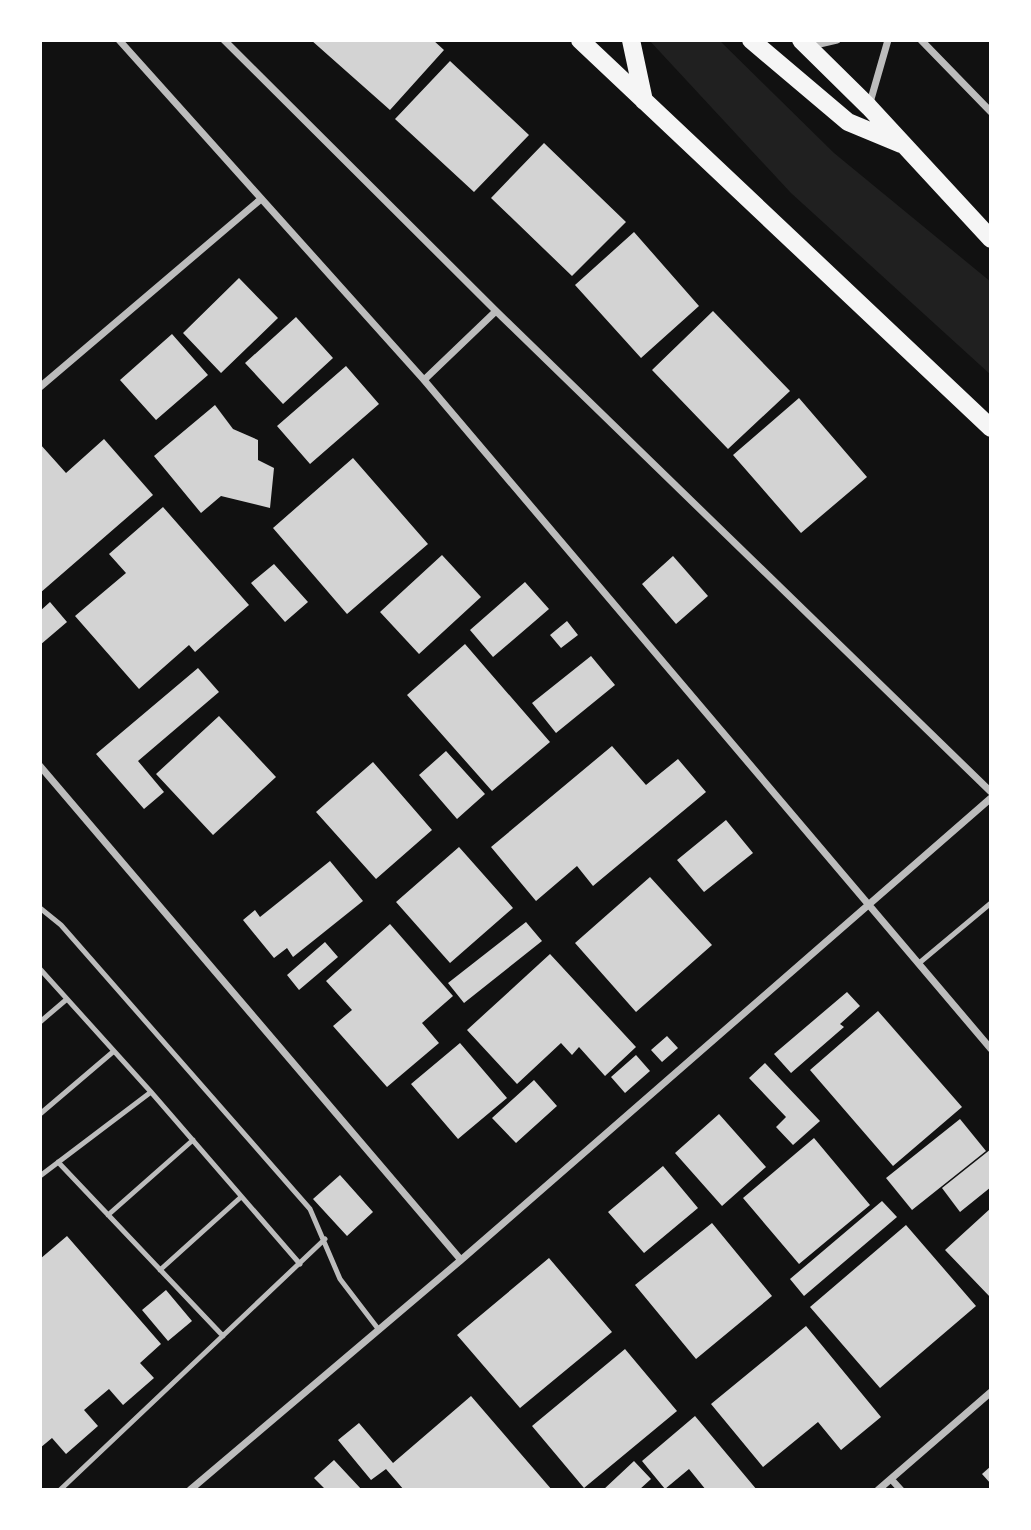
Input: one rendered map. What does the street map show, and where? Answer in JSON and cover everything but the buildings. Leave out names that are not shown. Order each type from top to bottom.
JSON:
[{"type":"main road","points":[[580,40],[991,428]]},
{"type":"main road","points":[[631,40],[644,101]]},
{"type":"main road","points":[[751,40],[848,122],[904,146]]},
{"type":"main road","points":[[804,43],[869,107],[991,239]]},
{"type":"street","points":[[119,40],[424,380],[991,1049]]},
{"type":"street","points":[[224,40],[496,311],[991,792]]},
{"type":"street","points":[[804,43],[837,40]]},
{"type":"street","points":[[869,107],[888,40]]},
{"type":"street","points":[[921,40],[991,111]]},
{"type":"street","points":[[40,387],[261,199]]},
{"type":"street","points":[[424,380],[496,311]]},
{"type":"street","points":[[40,766],[461,1260]]},
{"type":"street","points":[[190,1490],[461,1260],[991,798]]},
{"type":"street","points":[[878,1490],[991,1392]]},
{"type":"street","points":[[891,1479],[901,1490]]},
{"type":"lane","points":[[919,964],[991,903]]},
{"type":"lane","points":[[40,908],[61,925],[310,1209],[340,1279],[379,1330]]},
{"type":"lane","points":[[40,970],[151,1092],[300,1264]]},
{"type":"lane","points":[[40,1022],[67,999]]},
{"type":"lane","points":[[40,1114],[114,1051]]},
{"type":"lane","points":[[40,1176],[151,1092]]},
{"type":"lane","points":[[108,1215],[193,1140]]},
{"type":"lane","points":[[58,1162],[223,1336]]},
{"type":"lane","points":[[160,1270],[241,1197]]},
{"type":"lane","points":[[60,1490],[325,1239]]},
{"type":"shaded area","points":[[649,40],[719,40],[834,153],[991,282],[991,375],[791,193]]}]
